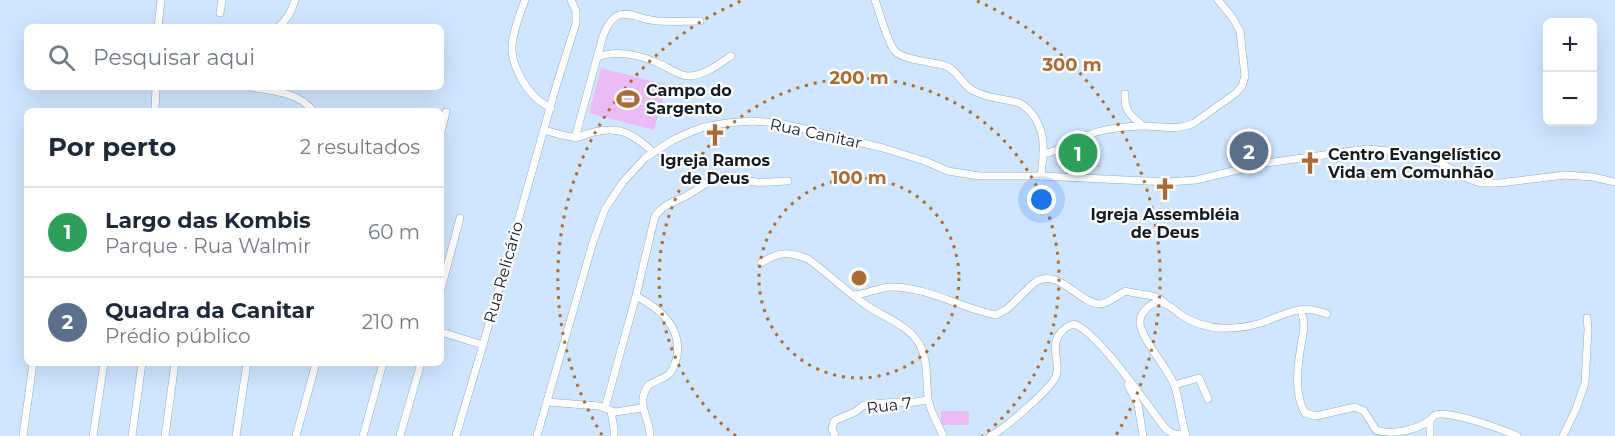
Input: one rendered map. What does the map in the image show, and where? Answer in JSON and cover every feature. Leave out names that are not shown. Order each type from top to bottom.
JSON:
[{"type":"street","points":[[158,24],[161,0]]},
{"type":"street","points":[[220,13],[222,0]]},
{"type":"street","points":[[282,24],[291,13],[295,0]]},
{"type":"street","points":[[525,0],[512,42],[512,52],[525,84],[537,99],[550,108]]},
{"type":"street","name":"Rua Relicário","points":[[456,436],[576,23],[576,11],[571,0]]},
{"type":"street","points":[[875,0],[889,40],[896,52],[946,66],[953,69],[973,91],[1011,101],[1029,109],[1039,124],[1043,136],[1041,176]]},
{"type":"street","points":[[1043,154],[1057,152],[1097,132],[1143,126],[1177,128],[1189,125],[1240,89],[1245,76],[1240,31],[1218,0]]},
{"type":"street","points":[[575,138],[606,30],[614,19],[621,14],[632,14],[656,21],[700,21]]},
{"type":"street","points":[[598,57],[615,54],[644,58],[687,76],[702,74],[731,56]]},
{"type":"street","points":[[155,108],[156,90]]},
{"type":"street","points":[[265,90],[294,96],[310,108]]},
{"type":"street","points":[[1125,93],[1127,111],[1143,126]]},
{"type":"street","points":[[444,120],[446,112]]},
{"type":"street","name":"Rua Canitar","points":[[537,436],[593,242],[605,209],[623,182],[653,152],[673,140],[704,127],[727,123],[764,122],[793,126],[884,148],[948,171],[979,176],[1041,176],[1184,182],[1266,163],[1367,149],[1439,162],[1481,183],[1500,183],[1565,175],[1593,177],[1615,182]]},
{"type":"street","points":[[544,130],[575,138],[602,130],[623,131],[635,137],[653,152]]},
{"type":"street","points":[[614,436],[608,410],[655,216],[661,208],[688,196],[710,181],[724,176],[734,176],[752,182],[788,181]]},
{"type":"street","points":[[444,278],[460,218]]},
{"type":"street","points":[[761,263],[784,253],[802,257],[813,263],[867,306],[904,328],[921,348],[927,375],[928,400],[943,436]]},
{"type":"street","points":[[853,295],[885,287],[903,288],[927,292],[996,315],[1007,309],[1039,280],[1047,279],[1059,282],[1100,304],[1126,291],[1157,297],[1183,316],[1196,323],[1214,328],[1251,326],[1284,313],[1301,310],[1314,310],[1327,314]]},
{"type":"street","points":[[636,296],[661,312],[675,332],[678,345],[673,368],[667,376],[652,383],[644,392],[642,408],[649,424],[650,436]]},
{"type":"street","points":[[994,435],[1054,381],[1057,373],[1056,341],[1067,326],[1074,324],[1091,335],[1170,433],[1186,434],[1174,385],[1143,332],[1140,322],[1147,308],[1156,303],[1165,303]]},
{"type":"street","points":[[1301,310],[1305,329],[1300,351],[1298,378],[1300,399],[1305,413],[1316,416],[1355,406],[1364,411],[1376,430],[1386,433],[1410,430],[1430,422]]},
{"type":"street","points":[[1563,436],[1585,383],[1587,318]]},
{"type":"street","points":[[444,333],[483,345]]},
{"type":"street","points":[[23,436],[33,366]]},
{"type":"street","points":[[93,436],[104,366]]},
{"type":"street","points":[[132,436],[142,366]]},
{"type":"street","points":[[165,436],[175,366]]},
{"type":"street","points":[[236,436],[247,366]]},
{"type":"street","points":[[296,436],[315,366]]},
{"type":"street","points":[[363,436],[381,366]]},
{"type":"street","points":[[400,436],[420,366]]},
{"type":"street","points":[[1119,368],[1138,405],[1143,436]]},
{"type":"street","points":[[1174,385],[1199,378],[1208,399]]},
{"type":"street","name":"Rua 7","points":[[835,436],[832,429],[834,421],[855,412],[864,405],[928,400]]},
{"type":"street","points":[[547,402],[599,406],[615,412],[642,408]]},
{"type":"street","points":[[1430,436],[1430,422],[1435,414],[1443,413],[1491,426],[1517,436]]},
{"type":"green space","name":"Campo do Sargento","points":[[601,68],[667,85],[654,130],[589,113]]},
{"type":"green space","points":[[1086,140],[1101,167],[1058,166],[1057,163],[1065,151]]},
{"type":"green space","points":[[941,411],[969,411],[969,425],[941,425]]},
{"type":"place","name":"Campo do Sargento","points":[[628,99]]},
{"type":"place","name":"Igreja Ramos de Deus","points":[[715,135]]},
{"type":"place","name":"Quadra da Canitar","points":[[1249,151]]},
{"type":"place","name":"Largo das Kombis","points":[[1078,153]]},
{"type":"place","name":"Centro Evangelístico Vida em Comunhão","points":[[1310,163]]},
{"type":"place","name":"Igreja Assembléia de Deus","points":[[1165,189]]}]
